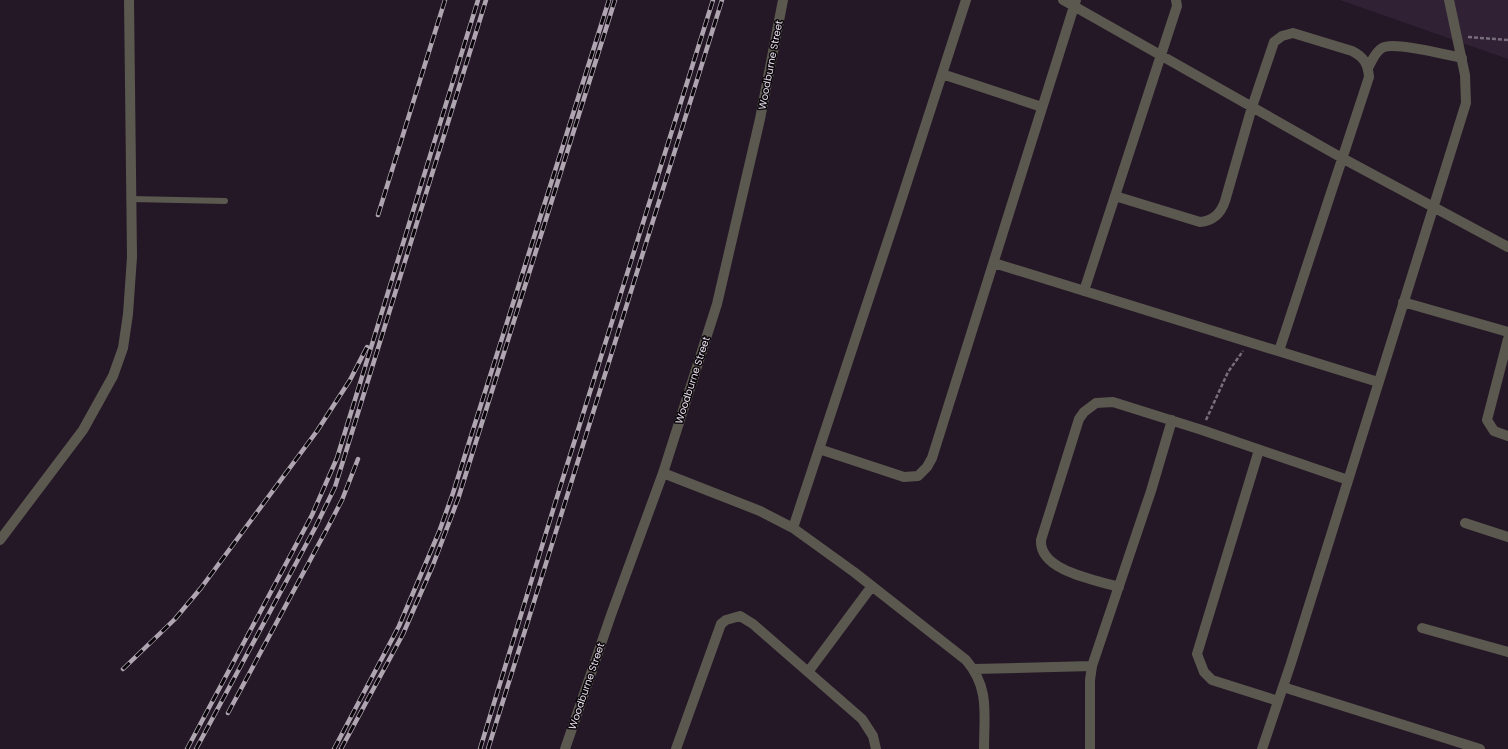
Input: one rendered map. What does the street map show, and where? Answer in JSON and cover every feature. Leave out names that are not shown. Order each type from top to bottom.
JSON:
[{"type":"street","points":[[0,540],[83,430],[113,376],[123,348],[128,314],[132,257],[129,0]]},
{"type":"street","name":"Woodburne Street","points":[[565,749],[611,615],[663,473],[716,304],[760,119],[783,0]]},
{"type":"street","points":[[793,528],[966,0]]},
{"type":"street","points":[[1063,0],[1075,3],[1161,56],[1342,158],[1508,247]]},
{"type":"street","points":[[1084,291],[1177,6],[1176,0]]},
{"type":"street","points":[[1262,749],[1283,687],[1466,103],[1466,86],[1462,58],[1450,0]]},
{"type":"street","points":[[819,449],[904,477],[912,478],[922,473],[932,458],[1075,3]]},
{"type":"street","points":[[1115,196],[1200,222],[1211,220],[1219,212],[1225,201],[1252,107],[1272,47],[1278,39],[1287,34],[1293,33],[1352,51],[1360,55],[1366,61],[1369,77],[1279,351]]},
{"type":"street","points":[[1368,68],[1381,48],[1395,45],[1462,58]]},
{"type":"street","points":[[942,74],[1042,106]]},
{"type":"street","points":[[994,263],[1378,382]]},
{"type":"street","points":[[1403,302],[1508,332]]},
{"type":"street","points":[[1508,339],[1487,420],[1494,431],[1508,436]]},
{"type":"street","points":[[1119,587],[1062,569],[1048,560],[1040,547],[1079,420],[1084,412],[1096,403],[1113,402],[1172,420],[1348,480]]},
{"type":"street","points":[[1090,749],[1090,680],[1092,666],[1151,491],[1172,420]]},
{"type":"street","points":[[1259,450],[1197,654],[1204,672],[1212,680],[1278,701]]},
{"type":"street","points":[[663,473],[760,511],[793,528],[872,586],[956,651],[974,669],[982,684],[984,749]]},
{"type":"street","points":[[1465,523],[1508,537]]},
{"type":"street","points":[[808,672],[872,586]]},
{"type":"street","points":[[676,749],[718,630],[721,624],[726,620],[740,616],[753,624],[862,720],[873,736],[876,749]]},
{"type":"street","points":[[1422,628],[1508,652]]},
{"type":"street","points":[[974,669],[1092,666]]},
{"type":"street","points":[[1283,687],[1480,749]]},
{"type":"lane","points":[[131,198],[225,201]]},
{"type":"path","points":[[1458,37],[1508,40]]},
{"type":"path","points":[[1202,430],[1228,372],[1250,342]]},
{"type":"shaded area","points":[[1340,0],[1508,0],[1508,59]]},
{"type":"railway","points":[[378,215],[445,0]]},
{"type":"railway","points":[[187,749],[312,515],[337,458],[478,0]]},
{"type":"railway","points":[[196,749],[315,528],[335,487],[486,0]]},
{"type":"railway","points":[[334,749],[399,626],[439,532],[453,493],[609,0]]},
{"type":"railway","points":[[341,749],[403,634],[433,565],[458,499],[615,0]]},
{"type":"railway","points":[[480,749],[557,497],[713,0]]},
{"type":"railway","points":[[488,749],[722,0]]},
{"type":"railway","points":[[123,669],[175,619],[201,588],[317,431],[350,380],[367,347]]},
{"type":"railway","points":[[228,713],[342,500],[358,459]]}]
